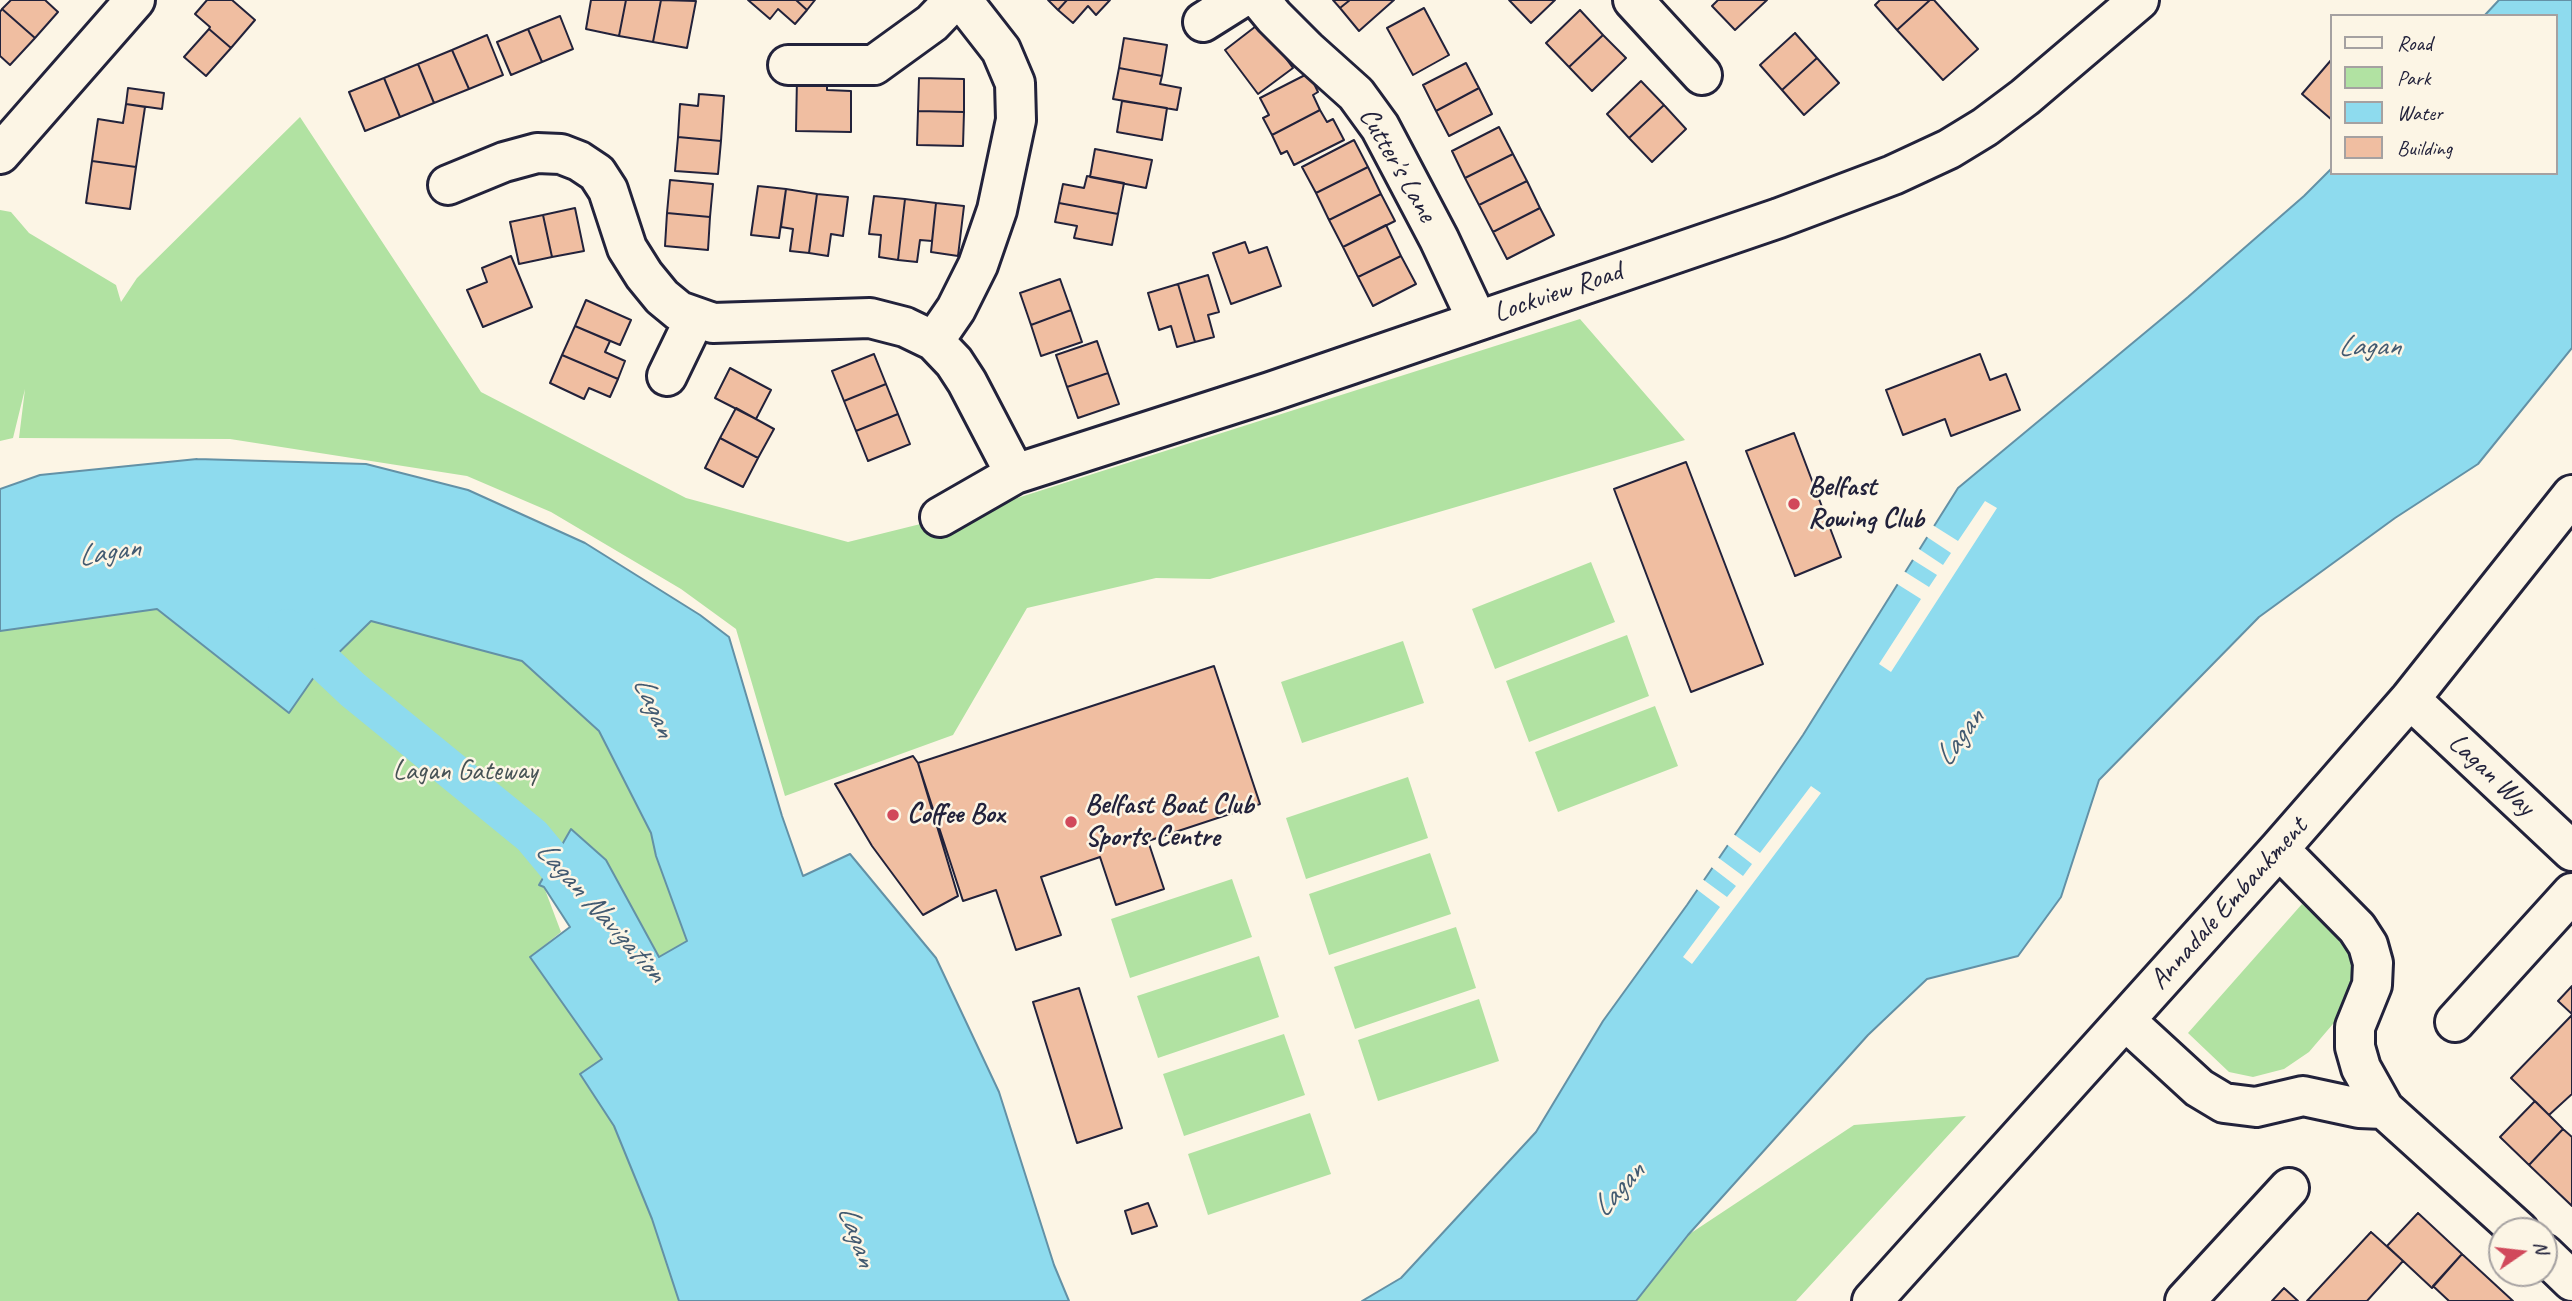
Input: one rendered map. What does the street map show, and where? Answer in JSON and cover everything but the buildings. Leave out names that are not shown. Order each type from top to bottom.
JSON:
[{"type":"street","points":[[0,154],[135,0]]},
{"type":"street","points":[[788,65],[874,65],[932,23],[954,0]]},
{"type":"street","points":[[934,341],[956,309],[978,265],[997,210],[1016,120],[1014,83],[1001,50],[962,0]]},
{"type":"street","points":[[1203,22],[1238,0]]},
{"type":"street","name":"Cutter's Lane","points":[[1260,0],[1274,18],[1356,94],[1380,127],[1478,320]]},
{"type":"street","points":[[1633,0],[1702,75]]},
{"type":"street","name":"Lockview Road","points":[[940,517],[1015,474],[1270,393],[1779,218],[1893,175],[1949,149],[1984,127],[2025,97],[2139,0]]},
{"type":"street","points":[[448,185],[504,162],[537,153],[561,154],[579,161],[597,173],[608,190],[626,248],[662,298],[679,310],[713,323],[870,318],[905,327],[934,341],[954,362],[967,382],[1015,474]]},
{"type":"street","points":[[667,376],[695,318]]},
{"type":"street","name":"Annadale Embankment","points":[[1872,1301],[2126,1021],[2410,699],[2572,495]]},
{"type":"street","name":"Lagan Way","points":[[2410,699],[2572,851]]},
{"type":"street","points":[[2279,849],[2357,928],[2368,945],[2373,963],[2372,985],[2355,1027],[2355,1047],[2361,1069],[2384,1109],[2504,1217]]},
{"type":"street","points":[[2455,1021],[2572,893]]},
{"type":"street","points":[[2126,1021],[2199,1088],[2224,1103],[2256,1107],[2303,1096],[2359,1108],[2384,1109]]},
{"type":"street","points":[[2185,1301],[2289,1188]]},
{"type":"street","points":[[2558,1268],[2572,1281]]},
{"type":"green space","points":[[300,117],[481,392],[686,498],[848,542],[989,507],[1580,319],[1685,440],[1210,579],[1156,578],[1027,608],[953,735],[785,796],[736,629],[681,589],[551,512],[467,476],[230,439],[19,438],[25,389],[13,438],[0,441],[0,210],[11,212],[29,233],[116,285],[121,302],[137,278]]},
{"type":"green space","points":[[1591,562],[1615,622],[1495,669],[1472,609]]},
{"type":"green space","name":"Lagan Gateway","points":[[157,609],[289,713],[314,677],[371,621],[522,661],[599,731],[651,833],[656,856],[688,941],[660,958],[606,860],[544,887],[561,932],[530,957],[602,1059],[580,1075],[614,1126],[652,1219],[679,1301],[0,1301],[0,631]]},
{"type":"green space","points":[[1627,635],[1649,696],[1529,742],[1506,681]]},
{"type":"green space","points":[[1403,641],[1424,703],[1302,743],[1281,682]]},
{"type":"green space","points":[[1655,706],[1678,766],[1558,812],[1535,752]]},
{"type":"green space","points":[[1408,777],[1428,838],[1306,879],[1286,818]]},
{"type":"green space","points":[[1430,853],[1451,914],[1329,955],[1309,894]]},
{"type":"green space","points":[[1232,879],[1252,937],[1130,978],[1111,919]]},
{"type":"green space","points":[[2302,904],[2353,945],[2359,974],[2350,1004],[2309,1052],[2284,1069],[2253,1077],[2229,1072],[2188,1033]]},
{"type":"green space","points":[[1456,927],[1476,988],[1355,1029],[1334,967]]},
{"type":"green space","points":[[1259,956],[1279,1017],[1158,1058],[1137,996]]},
{"type":"green space","points":[[1479,999],[1499,1061],[1378,1101],[1358,1040]]},
{"type":"green space","points":[[1284,1034],[1305,1095],[1184,1136],[1163,1074]]},
{"type":"green space","points":[[1310,1113],[1331,1174],[1208,1215],[1188,1154]]},
{"type":"green space","points":[[1966,1116],[1796,1301],[1636,1301],[1688,1235],[1854,1125]]},
{"type":"water","name":"Lagan","points":[[2499,0],[2572,0],[2572,348],[2478,464],[2395,518],[2259,617],[2099,780],[2061,897],[2018,956],[1927,979],[1868,1035],[1688,1235],[1636,1301],[1362,1301],[1401,1278],[1536,1132],[1603,1021],[1687,905],[1803,735],[1958,488],[2188,297],[2330,170],[2330,175],[2558,175],[2558,14],[2486,14]]},
{"type":"water","name":"Lagan Navigation","points":[[197,459],[366,464],[468,490],[585,543],[700,615],[729,637],[782,816],[803,876],[850,854],[936,958],[999,1092],[1054,1265],[1069,1301],[679,1301],[652,1219],[614,1126],[580,1074],[602,1059],[530,957],[570,927],[544,887],[539,885],[571,829],[606,860],[659,957],[687,941],[656,856],[651,833],[599,731],[522,661],[371,621],[314,677],[289,713],[157,609],[0,631],[0,489],[40,475]]},
{"type":"pier","points":[[1985,501],[1997,508],[1891,672],[1879,664],[1921,599],[1894,582],[1902,570],[1929,587],[1937,575],[1910,558],[1916,547],[1943,565],[1951,553],[1924,535],[1931,524],[1958,541]]},
{"type":"pier","points":[[1811,786],[1821,793],[1692,964],[1683,957],[1720,907],[1695,888],[1701,878],[1727,897],[1736,886],[1710,866],[1716,856],[1743,876],[1752,864],[1725,843],[1732,833],[1760,853]]},
{"type":"waterway","name":"Lagan Navigation","points":[[287,628],[353,690],[532,836],[586,901]]},
{"type":"place","name":"Belfast Rowing Club","points":[[1794,504]]},
{"type":"place","name":"Coffee Box","points":[[893,815]]},
{"type":"place","name":"Belfast Boat Club Sports Centre","points":[[1071,822]]}]
